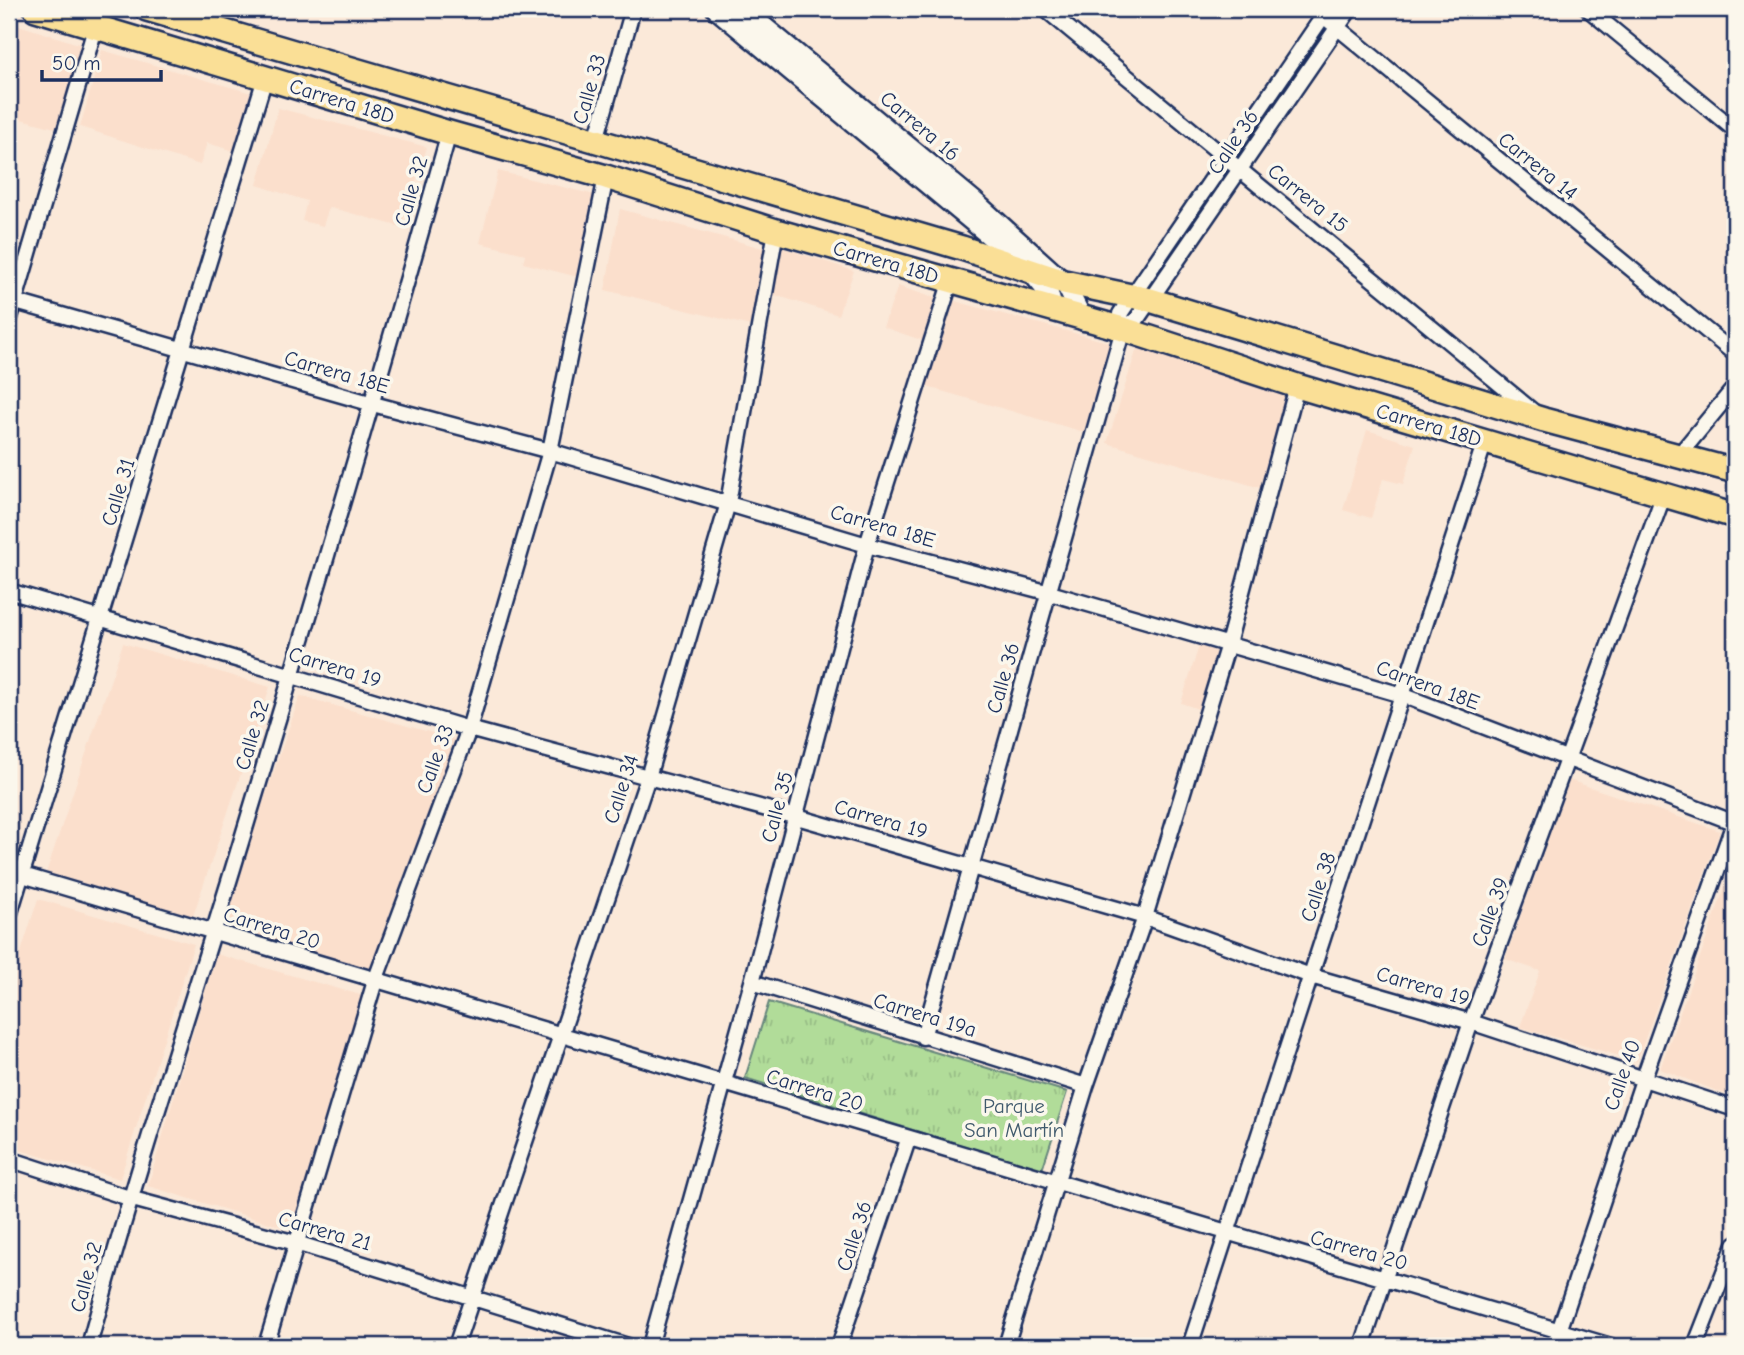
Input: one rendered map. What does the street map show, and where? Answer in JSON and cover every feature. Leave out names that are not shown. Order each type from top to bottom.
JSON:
[{"type":"main road","name":"Carrera 18D","points":[[36,9],[449,133],[606,177],[776,231],[1084,321],[1123,329],[1297,386],[1735,516]]},
{"type":"main road","name":"Carrera 18D","points":[[147,9],[1027,267],[1064,282],[1141,299],[1544,420],[1735,471]]},
{"type":"street","name":"Calle 33","points":[[596,140],[633,9]]},
{"type":"street","name":"Carrera 16","points":[[716,9],[964,212],[1027,267],[1049,294],[1054,311]]},
{"type":"street","name":"Carrera 16","points":[[743,9],[974,200],[1064,282]]},
{"type":"street","name":"Carrera 15","points":[[1045,9],[1544,420]]},
{"type":"street","name":"Calle 36","points":[[1141,299],[1240,170],[1350,9]]},
{"type":"street","points":[[1588,9],[1735,130]]},
{"type":"street","name":"Calle 36","points":[[923,1037],[1123,329],[1138,319],[1141,299],[1226,159],[1322,11]]},
{"type":"street","name":"Carrera 14","points":[[1322,11],[1337,28],[1735,355]]},
{"type":"street","points":[[9,321],[12,301],[96,25]]},
{"type":"street","name":"Calle 31","points":[[9,916],[15,873],[102,619],[264,78]]},
{"type":"street","name":"Calle 32","points":[[89,1346],[128,1198],[214,933],[292,676],[373,404],[449,133]]},
{"type":"street","name":"Calle 33","points":[[266,1346],[376,981],[469,729],[550,451],[606,177]]},
{"type":"street","name":"Calle 34","points":[[456,1346],[648,777],[728,503],[776,231]]},
{"type":"street","name":"Calle 35","points":[[650,1346],[797,817],[867,545],[951,280]]},
{"type":"street","points":[[1064,282],[1084,321]]},
{"type":"street","name":"Carrera 18E","points":[[12,301],[373,404],[550,451],[867,545],[1049,593],[1402,695],[1569,761],[1735,822]]},
{"type":"street","points":[[1006,1346],[1086,1086],[1145,917],[1228,644],[1297,386]]},
{"type":"street","points":[[1679,455],[1735,387]]},
{"type":"street","name":"Calle 38","points":[[1190,1346],[1485,441]]},
{"type":"street","name":"Calle 39","points":[[1362,1346],[1471,1022],[1569,761],[1664,494]]},
{"type":"street","name":"Carrera 19","points":[[9,591],[469,729],[797,817],[1145,917],[1311,976],[1471,1022],[1735,1109]]},
{"type":"street","name":"Calle 40","points":[[1553,1346],[1643,1080],[1735,822]]},
{"type":"street","name":"Carrera 20","points":[[15,873],[1226,1235],[1611,1346]]},
{"type":"street","name":"Carrera 19a","points":[[752,982],[1086,1086]]},
{"type":"street","name":"Calle 36","points":[[839,1346],[908,1140]]},
{"type":"street","name":"Carrera 21","points":[[9,1159],[128,1198],[296,1243],[628,1346]]},
{"type":"street","points":[[1695,1346],[1735,1244]]},
{"type":"shaded area","points":[[9,22],[85,46],[59,129],[9,116]]},
{"type":"shaded area","points":[[102,50],[251,93],[234,151],[207,143],[200,165],[80,127]]},
{"type":"shaded area","points":[[278,108],[427,147],[401,227],[329,207],[323,226],[302,221],[307,201],[257,185]]},
{"type":"shaded area","points":[[498,171],[599,196],[578,277],[523,263],[525,254],[480,243]]},
{"type":"shaded area","points":[[620,209],[770,250],[755,327],[605,290]]},
{"type":"shaded area","points":[[778,246],[854,271],[838,315],[769,293]]},
{"type":"shaded area","points":[[898,286],[941,300],[927,342],[883,327]]},
{"type":"shaded area","points":[[951,300],[1111,343],[1084,432],[924,386]]},
{"type":"shaded area","points":[[1137,348],[1292,391],[1264,489],[1107,443]]},
{"type":"shaded area","points":[[1367,430],[1415,445],[1403,484],[1383,479],[1371,518],[1343,510]]},
{"type":"shaded area","points":[[123,643],[270,687],[193,916],[44,879]]},
{"type":"shaded area","points":[[1199,646],[1218,652],[1201,710],[1181,703]]},
{"type":"shaded area","points":[[300,696],[458,740],[380,974],[220,926]]},
{"type":"shaded area","points":[[1569,780],[1720,831],[1637,1061],[1520,1027],[1540,971],[1505,959]]},
{"type":"shaded area","points":[[1735,859],[1735,1098],[1660,1069]]},
{"type":"shaded area","points":[[38,899],[194,944],[120,1179],[9,1147],[9,989]]},
{"type":"shaded area","points":[[216,954],[371,998],[296,1231],[148,1186]]},
{"type":"green space","name":"Parque San Martín","points":[[769,1002],[1067,1092],[1042,1170],[745,1078]]}]
